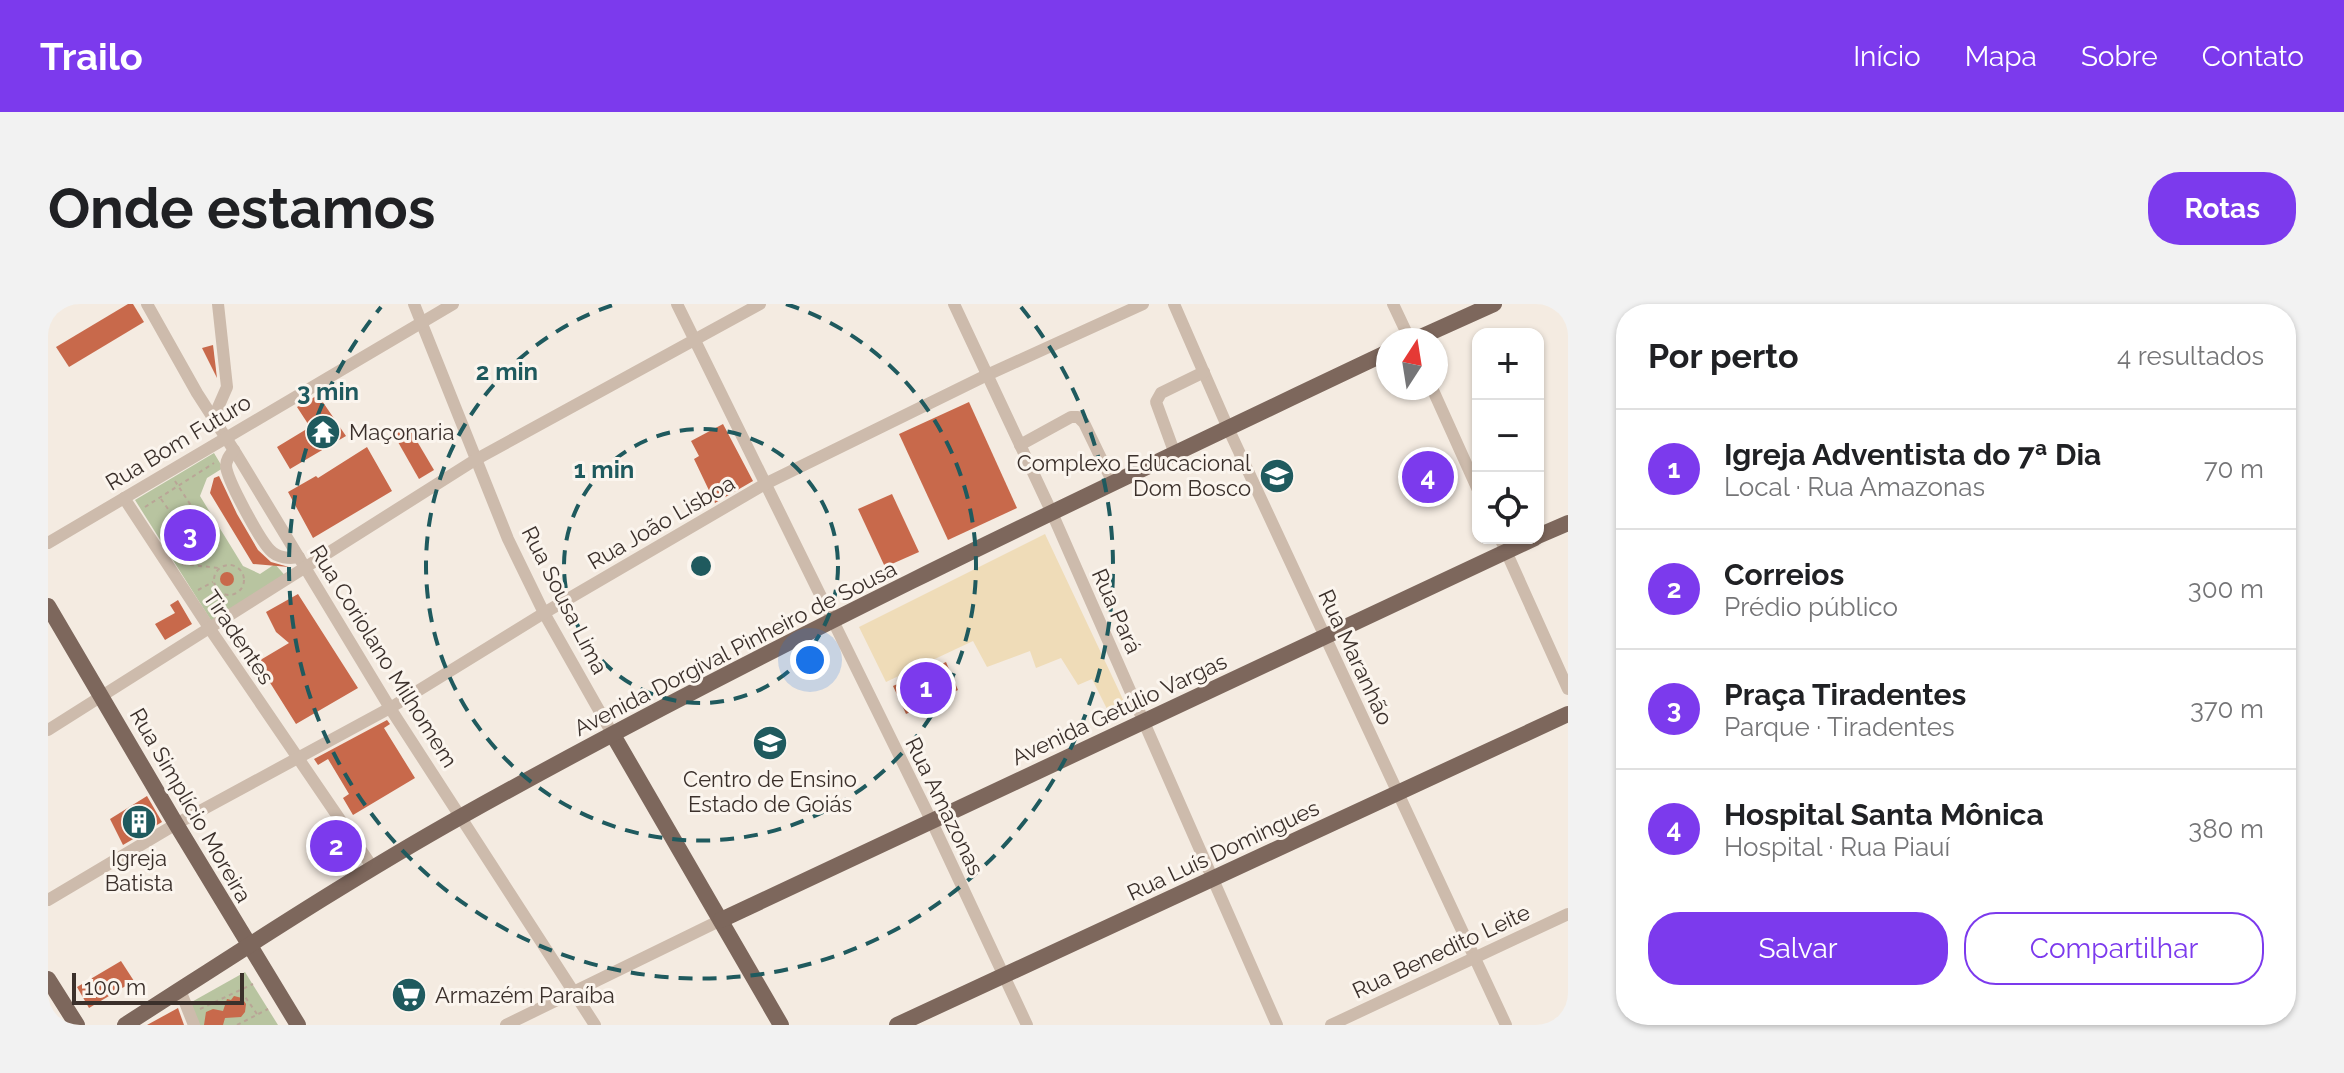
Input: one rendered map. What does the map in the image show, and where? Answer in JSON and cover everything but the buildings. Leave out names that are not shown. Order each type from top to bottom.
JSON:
[{"type":"main road","points":[[1439,328],[1494,304]]},
{"type":"main road","name":"Avenida Dorgival Pinheiro de Sousa","points":[[125,1025],[373,868],[460,817],[613,735],[833,621],[1376,358]]},
{"type":"main road","name":"Avenida Getúlio Vargas","points":[[1544,534],[1568,523]]},
{"type":"main road","name":"Avenida Getúlio Vargas","points":[[721,920],[1325,639],[1503,545]]},
{"type":"main road","name":"Rua Simplício Moreira","points":[[48,606],[248,946],[298,1025]]},
{"type":"main road","name":"Rua Luís Domingues","points":[[897,1025],[1568,714]]},
{"type":"main road","name":"Rua Sousa Lima","points":[[613,735],[781,1025]]},
{"type":"main road","points":[[48,979],[77,1025]]},
{"type":"street","name":"Rua Coriolano Milhomem","points":[[147,304],[213,419],[390,708],[595,1025]]},
{"type":"street","points":[[213,419],[227,387],[218,304]]},
{"type":"street","name":"Rua Sousa Lima","points":[[414,304],[508,539],[544,613],[613,735]]},
{"type":"street","name":"Rua Bom Futuro","points":[[48,543],[453,304]]},
{"type":"street","name":"Rua Amazonas","points":[[677,304],[931,820],[1027,1025]]},
{"type":"street","points":[[48,730],[210,629],[302,563],[475,460],[760,304]]},
{"type":"street","name":"Rua Pará","points":[[954,304],[1052,513],[1277,1025]]},
{"type":"street","name":"Rua João Lisboa","points":[[48,900],[176,824],[390,708],[544,613],[765,484],[987,375],[1143,304]]},
{"type":"street","name":"Rua Maranhão","points":[[1174,304],[1325,639],[1506,1025]]},
{"type":"street","points":[[1393,304],[1406,328]]},
{"type":"street","points":[[1175,454],[1156,402],[1158,397],[1204,372]]},
{"type":"street","points":[[1437,400],[1472,477]]},
{"type":"street","points":[[1020,445],[1071,417],[1080,418],[1113,483]]},
{"type":"street","points":[[234,450],[226,465],[231,486],[270,550],[302,563]]},
{"type":"street","name":"Tiradentes","points":[[124,498],[373,868]]},
{"type":"street","points":[[1503,545],[1568,689]]},
{"type":"street","name":"Rua Benedito Leite","points":[[1331,1025],[1568,914]]},
{"type":"street","points":[[506,1025],[721,920]]},
{"type":"street","points":[[180,990],[194,1025]]},
{"type":"path","points":[[141,509],[218,460]]},
{"type":"path","points":[[172,477],[205,527]]},
{"type":"path","points":[[160,498],[187,537]]},
{"type":"path","points":[[166,549],[215,521]]},
{"type":"path","points":[[175,563],[220,568],[229,565],[242,571],[243,585],[237,593],[223,593],[214,581]]},
{"type":"path","points":[[194,592],[214,581],[220,568]]},
{"type":"path","points":[[232,594],[233,600]]},
{"type":"path","points":[[192,1011],[253,984]]},
{"type":"path","points":[[240,990],[257,1014]]},
{"type":"path","points":[[238,1025],[268,1009]]},
{"type":"green space","points":[[214,453],[223,468],[207,478],[200,496],[243,566],[260,574],[275,564],[288,579],[212,622],[135,500]]},
{"type":"green space","points":[[245,972],[278,1025],[198,1025],[188,1004]]},
{"type":"sand","points":[[1045,534],[1128,710],[1111,717],[1092,679],[1078,685],[1061,658],[1036,668],[1030,651],[987,667],[973,641],[886,682],[859,627]]},
{"type":"place","name":"Maçonaria","points":[[323,432]]},
{"type":"place","name":"Complexo Educacional Dom Bosco","points":[[1277,476]]},
{"type":"place","name":"Hospital Santa Mônica","points":[[1428,477]]},
{"type":"place","name":"Praça Tiradentes","points":[[190,535]]},
{"type":"place","name":"Igreja Adventista do 7ª Dia","points":[[926,688]]},
{"type":"place","name":"Centro de Ensino Estado de Goiás","points":[[770,743]]},
{"type":"place","name":"Igreja Batista","points":[[139,822]]},
{"type":"place","name":"Correios","points":[[336,846]]},
{"type":"place","name":"Armazém Paraíba","points":[[409,995]]}]
